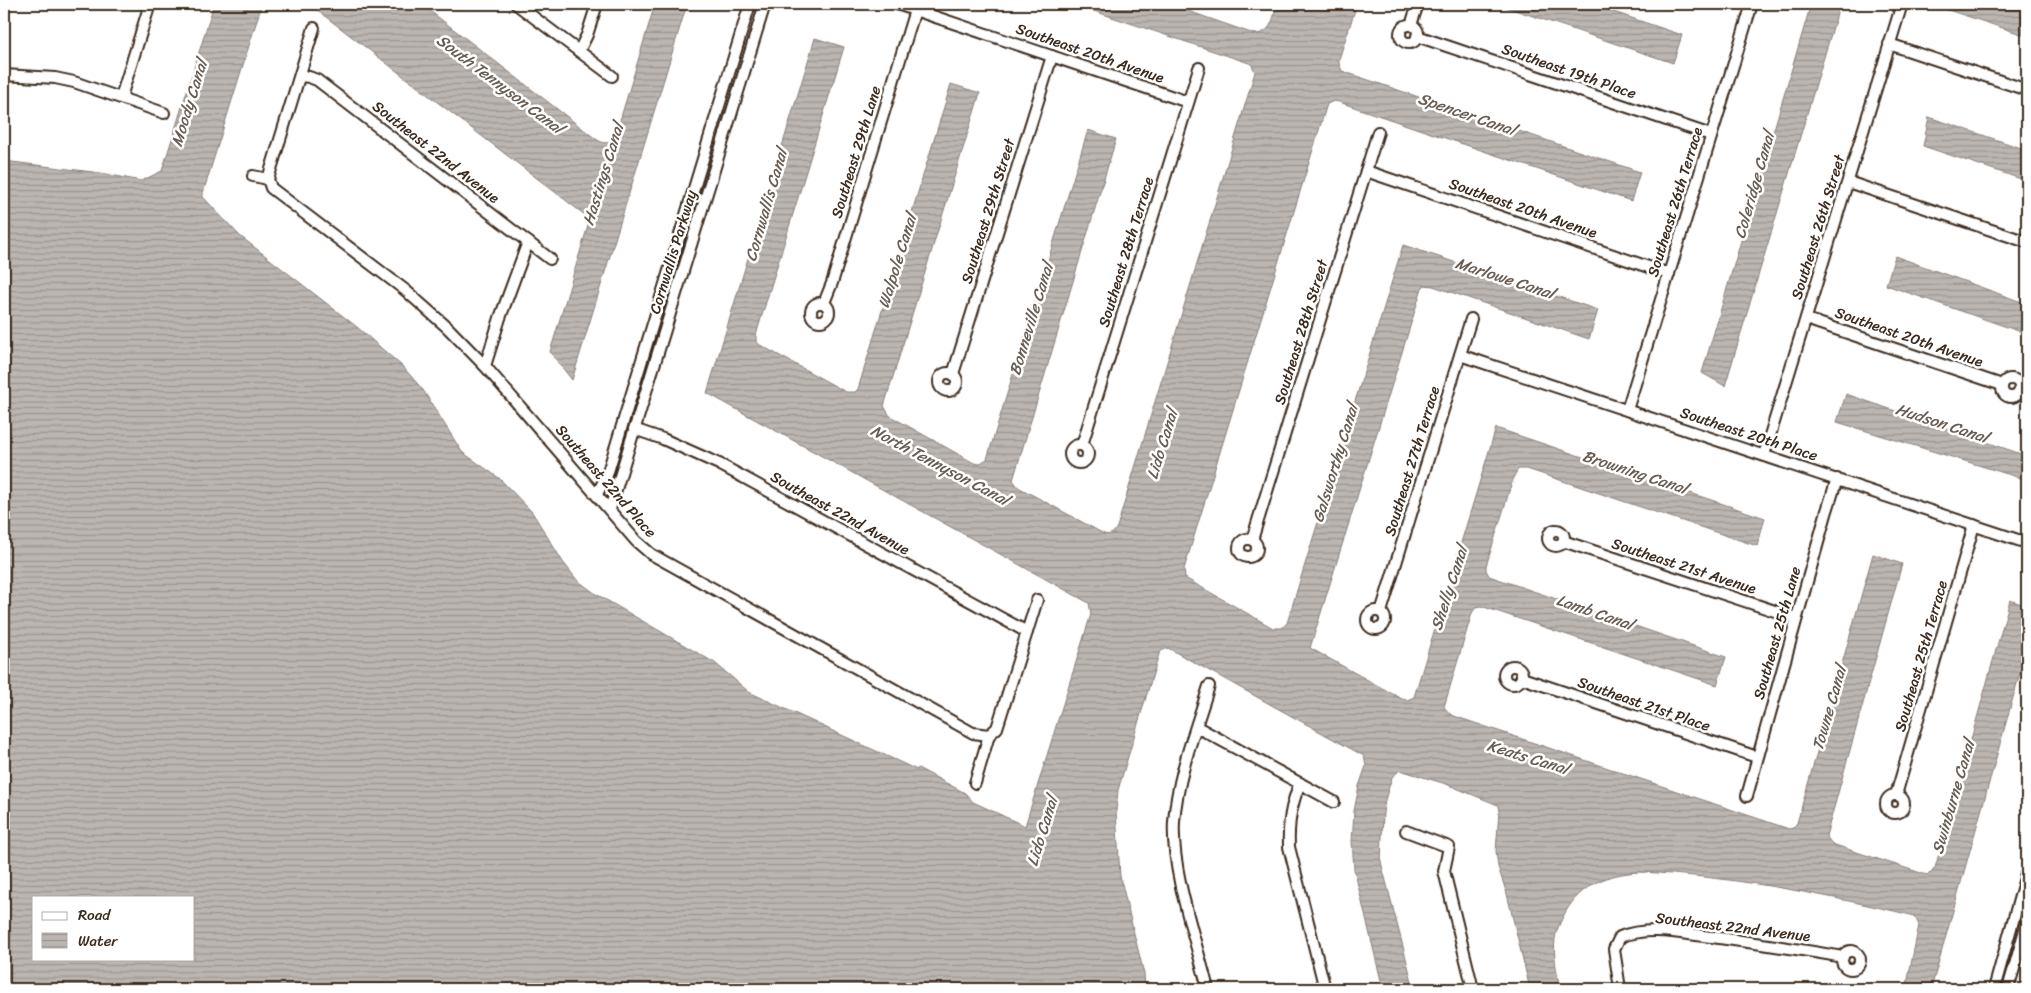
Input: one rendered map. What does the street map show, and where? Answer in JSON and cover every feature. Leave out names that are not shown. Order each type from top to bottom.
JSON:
[{"type":"street","points":[[121,97],[150,4]]},
{"type":"street","points":[[516,4],[612,76]]},
{"type":"street","points":[[579,51],[587,35],[597,4]]},
{"type":"street","name":"Cornwallis Parkway","points":[[597,494],[607,475],[750,4]]},
{"type":"street","name":"Cornwallis Parkway","points":[[610,509],[765,4]]},
{"type":"street","name":"Southeast 20th Avenue","points":[[897,4],[1188,102]]},
{"type":"street","points":[[1417,36],[1417,31],[1411,25],[1418,4]]},
{"type":"street","name":"Southeast 26th Terrace","points":[[1627,410],[1752,4]]},
{"type":"street","name":"Southeast 26th Street","points":[[1764,455],[1901,7]]},
{"type":"street","name":"Southeast 29th Lane","points":[[824,303],[832,283],[915,10]]},
{"type":"street","name":"Southeast 19th Place","points":[[1411,25],[1406,25],[1401,29],[1401,37],[1405,42],[1411,42],[1417,36],[1711,135]]},
{"type":"street","points":[[253,176],[268,179],[314,28]]},
{"type":"street","points":[[1890,44],[2027,90]]},
{"type":"street","name":"Southeast 29th Street","points":[[953,374],[1052,56]]},
{"type":"street","name":"Southeast 28th Terrace","points":[[1082,445],[1198,68]]},
{"type":"street","points":[[4,75],[64,80],[121,97],[164,113]]},
{"type":"street","name":"Southeast 22nd Avenue","points":[[300,76],[317,80],[550,259]]},
{"type":"street","name":"Southeast 28th Street","points":[[1252,540],[1378,132]]},
{"type":"street","name":"Southeast 20th Avenue","points":[[1366,171],[1670,274]]},
{"type":"street","points":[[697,174],[711,179]]},
{"type":"street","name":"Southeast 22nd Place","points":[[268,179],[271,188],[430,311],[485,366],[644,548],[667,564],[972,733],[989,735]]},
{"type":"street","points":[[1848,182],[2027,242]]},
{"type":"street","points":[[485,366],[500,318],[528,242]]},
{"type":"street","name":"Southeast 27th Terrace","points":[[1381,612],[1471,319]]},
{"type":"street","name":"Southeast 20th Avenue","points":[[1806,319],[2002,384]]},
{"type":"street","name":"Southeast 20th Place","points":[[1460,355],[2027,544]]},
{"type":"street","name":"Southeast 22nd Avenue","points":[[634,429],[713,460],[1027,632]]},
{"type":"street","name":"Southeast 25th Lane","points":[[1747,796],[1796,618],[1837,480]]},
{"type":"street","name":"Southeast 25th Terrace","points":[[1896,795],[1974,525]]},
{"type":"street","name":"Southeast 21st Avenue","points":[[1563,542],[1796,618]]},
{"type":"street","points":[[974,783],[989,735],[996,728],[1037,600]]},
{"type":"street","name":"Southeast 21st Place","points":[[1522,678],[1757,757]]},
{"type":"street","points":[[1208,989],[1182,888],[1174,836],[1174,820],[1179,792],[1210,686]]},
{"type":"street","points":[[1197,726],[1334,802]]},
{"type":"street","points":[[1300,783],[1291,806],[1289,847],[1324,989]]},
{"type":"street","points":[[1406,831],[1449,847],[1444,871],[1473,989]]},
{"type":"street","points":[[1994,989],[2027,870]]},
{"type":"street","points":[[2008,989],[2027,923]]},
{"type":"street","name":"Southeast 22nd Avenue","points":[[1620,989],[1614,949],[1620,937],[1629,933],[1686,934],[1781,946],[1843,957]]},
{"type":"water","points":[[214,4],[262,4],[203,197],[240,236],[357,327],[403,367],[423,390],[462,452],[499,478],[532,512],[563,562],[577,580],[596,594],[715,663],[749,692],[917,770],[918,768],[965,793],[973,802],[1025,826],[1091,614],[1089,603],[707,393],[815,38],[844,47],[756,335],[756,341],[760,345],[846,392],[855,392],[858,389],[951,84],[980,93],[884,406],[890,416],[974,463],[979,464],[987,459],[1088,130],[1116,139],[1013,480],[1018,487],[1108,535],[1117,527],[1255,72],[1249,63],[1073,4],[1168,4],[1254,34],[1265,31],[1268,28],[1273,20],[1277,4],[1357,4],[1339,59],[1342,71],[1640,172],[1631,201],[1339,102],[1334,101],[1327,104],[1184,569],[1185,578],[1273,628],[1282,628],[1287,623],[1403,245],[1598,310],[1589,339],[1433,286],[1425,285],[1422,288],[1310,648],[1402,699],[1407,700],[1414,697],[1496,428],[1765,518],[1757,546],[1527,469],[1518,469],[1514,476],[1486,566],[1489,576],[1726,657],[1717,685],[1481,606],[1476,607],[1472,613],[1444,707],[1451,715],[1789,829],[1793,828],[1797,823],[1873,554],[1902,564],[1826,836],[1832,844],[1927,875],[1935,868],[2010,600],[2027,606],[2027,648],[1931,989],[1906,989],[1919,925],[1915,917],[1911,915],[1776,887],[1708,877],[1639,872],[1606,878],[1596,882],[1579,895],[1565,913],[1556,936],[1555,958],[1560,989],[1530,989],[1507,894],[1498,867],[1496,851],[1498,805],[1446,784],[1400,770],[1392,777],[1385,800],[1381,862],[1414,989],[1383,989],[1354,869],[1352,842],[1354,811],[1359,786],[1366,766],[1364,756],[1168,648],[1159,654],[1118,790],[1116,811],[1120,876],[1144,974],[1145,989],[4,989],[4,161],[101,173],[141,181],[162,171]]},
{"type":"water","points":[[309,4],[421,4],[596,139],[606,143],[615,137],[655,4],[687,4],[572,380],[550,352],[587,229],[588,224],[585,215]]},
{"type":"water","points":[[1497,4],[1590,4],[1682,35],[1673,63]]},
{"type":"water","points":[[1811,4],[1840,4],[1725,386],[1702,373]]},
{"type":"water","points":[[1930,4],[2027,4],[2027,36]]},
{"type":"water","points":[[1929,117],[2027,150],[2027,181],[1923,146]]},
{"type":"water","points":[[1895,256],[2027,304],[2027,334],[1886,285]]},
{"type":"water","points":[[1846,394],[2027,456],[2027,480],[1837,422]]},
{"type":"water label","name":"South Tennyson Canal","points":[[500,84]]},
{"type":"water label","name":"Moody Canal","points":[[189,103]]},
{"type":"water label","name":"Spencer Canal","points":[[1467,114]]},
{"type":"water label","name":"Hastings Canal","points":[[603,174]]},
{"type":"water label","name":"Coleridge Canal","points":[[1754,185]]},
{"type":"water label","name":"Cornwallis Canal","points":[[766,205]]},
{"type":"water label","name":"Walpole Canal","points":[[897,261]]},
{"type":"water label","name":"Marlowe Canal","points":[[1505,278]]},
{"type":"water label","name":"Bonneville Canal","points":[[1031,319]]},
{"type":"water label","name":"Hudson Canal","points":[[1942,423]]},
{"type":"water label","name":"Lido Canal","points":[[1162,444]]},
{"type":"water label","name":"Galsworthy Canal","points":[[1335,463]]},
{"type":"water label","name":"North Tennyson Canal","points":[[940,465]]},
{"type":"water label","name":"Browning Canal","points":[[1635,472]]},
{"type":"water label","name":"Shelly Canal","points":[[1449,588]]},
{"type":"water label","name":"Lamb Canal","points":[[1595,612]]},
{"type":"water label","name":"Towne Canal","points":[[1829,708]]},
{"type":"water label","name":"Keats Canal","points":[[1528,757]]},
{"type":"water label","name":"Swinburne Canal","points":[[1953,797]]},
{"type":"water label","name":"Lido Canal","points":[[1042,831]]}]
